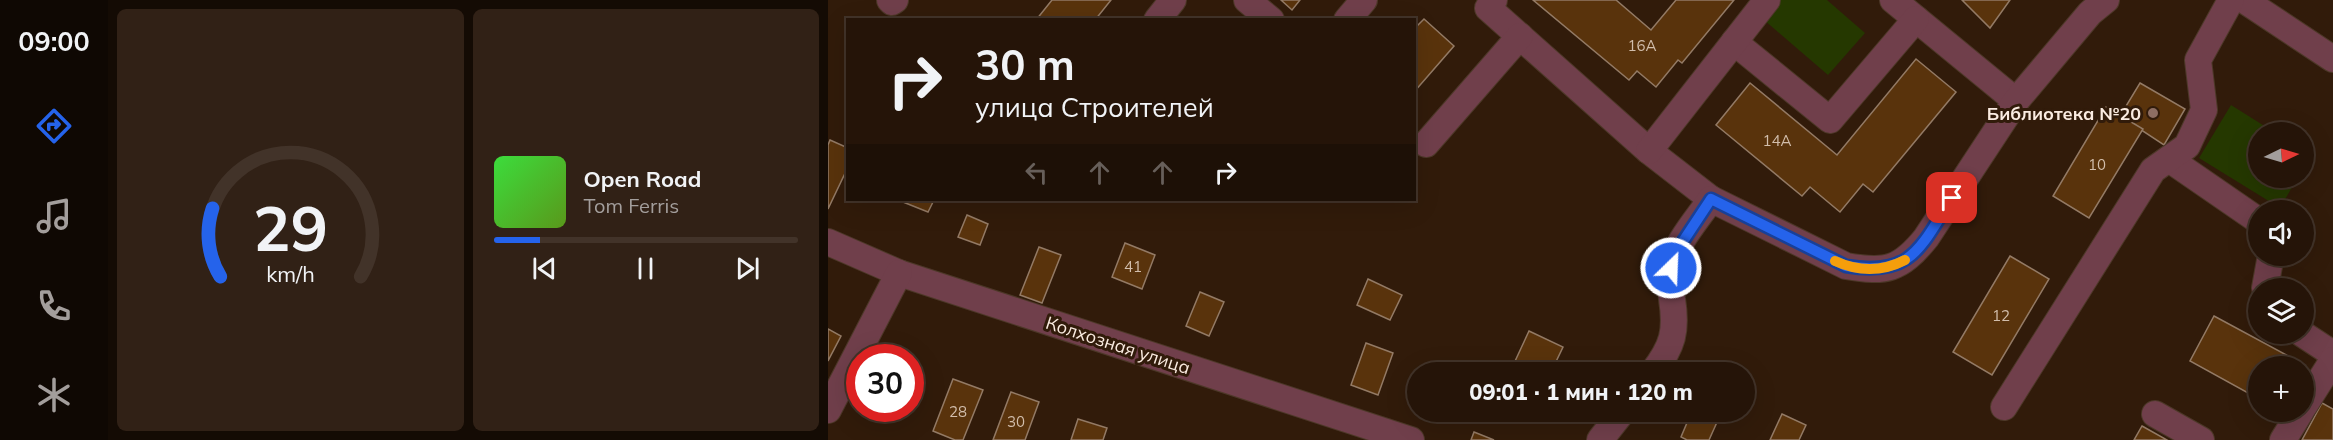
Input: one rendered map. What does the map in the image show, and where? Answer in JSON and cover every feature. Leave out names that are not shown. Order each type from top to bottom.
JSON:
[{"type":"street","points":[[890,0],[892,2],[895,0]]},
{"type":"street","points":[[1159,18],[1173,0]]},
{"type":"street","points":[[1247,0],[1269,18]]},
{"type":"street","points":[[1349,18],[1364,0]]},
{"type":"street","points":[[1649,151],[1767,0]]},
{"type":"street","points":[[1893,0],[2016,101]]},
{"type":"street","points":[[1488,3],[1520,36],[1649,151],[1711,199],[1846,266],[1869,270],[1890,268],[1910,257],[1926,238],[2016,101],[2090,13],[2106,0]]},
{"type":"street","points":[[2004,407],[2154,170],[2187,146],[2204,110],[2198,60],[2230,0]]},
{"type":"street","points":[[2244,0],[2333,59]]},
{"type":"street","points":[[1734,42],[1830,120],[1916,19]]},
{"type":"street","points":[[1426,144],[1520,36]]},
{"type":"street","points":[[2169,159],[2248,213]]},
{"type":"street","points":[[1660,362],[1669,348],[1676,324],[1671,268],[1676,252],[1711,199]]},
{"type":"street","name":"Колхозная улица","points":[[828,242],[899,273],[1411,440]]},
{"type":"street","points":[[828,410],[899,273]]},
{"type":"street","points":[[2314,342],[2333,354]]},
{"type":"street","points":[[2314,390],[2333,360]]},
{"type":"street","points":[[2155,414],[2201,440]]},
{"type":"street","points":[[1600,440],[1614,422]]},
{"type":"street","points":[[2283,440],[2294,422]]},
{"type":"green space","points":[[1781,0],[1827,0],[1865,33],[1828,75],[1764,20]]},
{"type":"green space","points":[[2231,105],[2258,122],[2248,122],[2248,188],[2292,188],[2285,200],[2267,200],[2199,158]]},
{"type":"building","points":[[1052,0],[1111,0],[1097,18],[1038,18]]},
{"type":"building","points":[[1281,0],[1300,0],[1292,10]]},
{"type":"building","points":[[1533,0],[1616,0],[1651,30],[1676,0],[1734,0],[1682,63],[1678,60],[1656,87],[1637,71],[1629,80]]},
{"type":"building","points":[[1962,0],[2010,0],[1990,28]]},
{"type":"building","points":[[1424,19],[1454,46],[1416,90],[1416,27]]},
{"type":"building","points":[[1916,59],[1956,92],[1873,192],[1863,184],[1840,212],[1810,187],[1802,196],[1716,125],[1750,83],[1837,155]]},
{"type":"building","name":"Библиотека №20","points":[[2140,83],[2185,109],[2164,145],[2120,116]]},
{"type":"building","points":[[2106,107],[2143,129],[2089,218],[2053,196]]},
{"type":"building","points":[[830,140],[846,147],[846,171],[828,209],[828,145]]},
{"type":"building","points":[[900,201],[934,201],[928,212]]},
{"type":"building","points":[[967,215],[988,224],[980,245],[958,237]]},
{"type":"building","points":[[1125,243],[1155,255],[1142,289],[1112,277]]},
{"type":"building","points":[[1039,247],[1061,255],[1042,303],[1020,295]]},
{"type":"building","points":[[2010,256],[2049,279],[1992,375],[1953,352]]},
{"type":"building","points":[[1368,279],[1402,295],[1390,320],[1357,305]]},
{"type":"building","points":[[1200,292],[1224,302],[1209,336],[1186,326]]},
{"type":"building","points":[[2214,316],[2248,334],[2248,344],[2266,344],[2288,356],[2248,356],[2248,393],[2190,361]]},
{"type":"building","points":[[828,329],[841,336],[828,361]]},
{"type":"building","points":[[1529,331],[1563,347],[1556,362],[1515,362]]},
{"type":"building","points":[[1366,343],[1393,353],[1378,395],[1351,385]]},
{"type":"building","points":[[953,379],[983,390],[963,440],[955,440],[933,431]]},
{"type":"building","points":[[1011,392],[1039,402],[1025,440],[993,440]]},
{"type":"building","points":[[2322,403],[2333,409],[2333,440],[2302,440],[2312,422],[2314,422]]},
{"type":"building","points":[[1782,414],[1806,425],[1799,440],[1770,440]]},
{"type":"building","points":[[1078,419],[1107,428],[1103,440],[1071,440]]},
{"type":"building","points":[[1687,422],[1717,422],[1709,440],[1687,440],[1681,437]]},
{"type":"building","points":[[2142,426],[2167,440],[2134,440]]},
{"type":"building","points":[[1474,432],[1494,440],[1471,440]]},
{"type":"slow traffic","points":[[1835,261],[1846,266],[1869,270],[1890,268],[1905,260]]},
{"type":"place","name":"Библиотека №20","points":[[2153,113]]},
{"type":"route","points":[[1671,268],[1676,252],[1711,199],[1846,266],[1869,270],[1890,268],[1910,257],[1926,238],[1952,198]]}]
